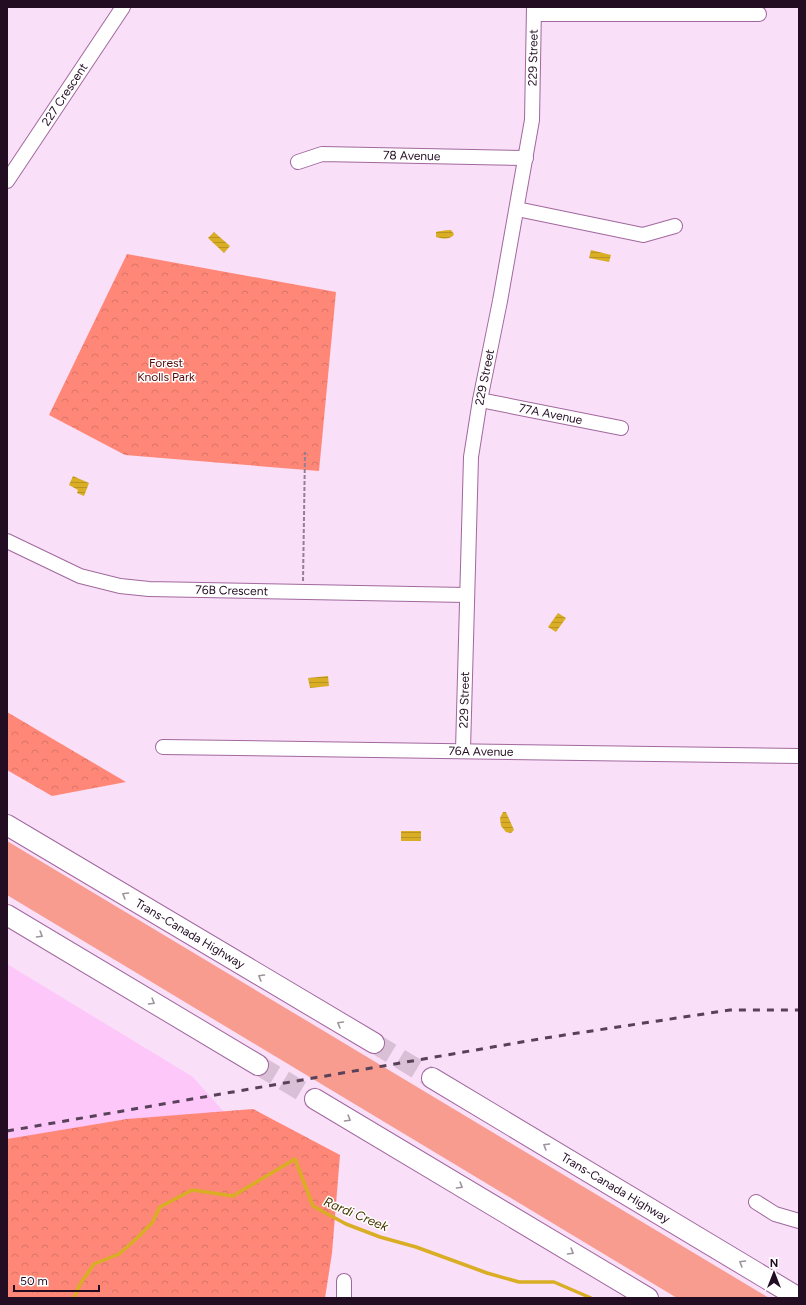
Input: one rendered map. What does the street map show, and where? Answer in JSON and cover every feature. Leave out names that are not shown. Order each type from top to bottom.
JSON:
[{"type":"highway","name":"Trans-Canada Highway","points":[[7,825],[374,1043]]},
{"type":"highway","points":[[7,915],[258,1065]]},
{"type":"highway","name":"Trans-Canada Highway","points":[[432,1078],[793,1293]]},
{"type":"highway","points":[[315,1099],[648,1298]]},
{"type":"street","name":"227 Crescent","points":[[7,181],[123,7]]},
{"type":"street","points":[[534,11],[759,14]]},
{"type":"street","name":"229 Street","points":[[463,750],[466,595],[471,457],[480,400],[517,209],[532,120],[534,11]]},
{"type":"street","name":"78 Avenue","points":[[298,162],[322,154],[526,158]]},
{"type":"street","points":[[517,209],[642,235],[675,226]]},
{"type":"street","name":"77A Avenue","points":[[480,400],[621,428]]},
{"type":"street","name":"76B Crescent","points":[[7,541],[80,576],[120,586],[149,589],[466,595]]},
{"type":"street","name":"76A Avenue","points":[[163,747],[463,750],[799,756]]},
{"type":"street","points":[[756,1202],[775,1214],[799,1221]]},
{"type":"street","points":[[344,1281],[344,1298]]},
{"type":"path","points":[[302,592],[304,452]]},
{"type":"shaded area","points":[[451,230],[454,234],[449,238],[444,239],[436,237],[436,232]]},
{"type":"shaded area","points":[[214,232],[230,246],[224,253],[208,238]]},
{"type":"shaded area","points":[[591,250],[611,255],[609,262],[589,258]]},
{"type":"shaded area","points":[[73,476],[89,483],[84,496],[77,493],[78,490],[69,485]]},
{"type":"shaded area","points":[[558,613],[566,618],[556,632],[548,627]]},
{"type":"shaded area","points":[[328,676],[329,686],[310,688],[308,678]]},
{"type":"shaded area","points":[[503,812],[506,812],[514,830],[511,833],[506,832],[501,826],[500,818]]},
{"type":"shaded area","points":[[401,831],[421,831],[421,841],[401,841]]},
{"type":"shaded area","points":[[7,841],[769,1298],[677,1298],[7,895]]},
{"type":"shaded area","points":[[7,964],[193,1077],[299,1197],[7,1298]]},
{"type":"green space","name":"Forest Knolls Park","points":[[127,254],[336,292],[319,471],[125,455],[49,415]]},
{"type":"green space","points":[[7,712],[126,782],[52,796],[7,770]]},
{"type":"green space","points":[[253,1109],[340,1155],[332,1253],[325,1298],[7,1298],[7,1139],[127,1119]]},
{"type":"waterway","name":"Rardi Creek","points":[[74,1298],[80,1284],[94,1264],[119,1254],[152,1223],[160,1207],[192,1190],[233,1196],[295,1159],[313,1206],[346,1224],[380,1237],[416,1247],[487,1273],[519,1282],[554,1282],[591,1298]]},
{"type":"tunnel","points":[[374,1043],[432,1078]]},
{"type":"tunnel","points":[[258,1065],[315,1099]]},
{"type":"railway","points":[[7,1131],[545,1038],[730,1010],[799,1010]]}]
